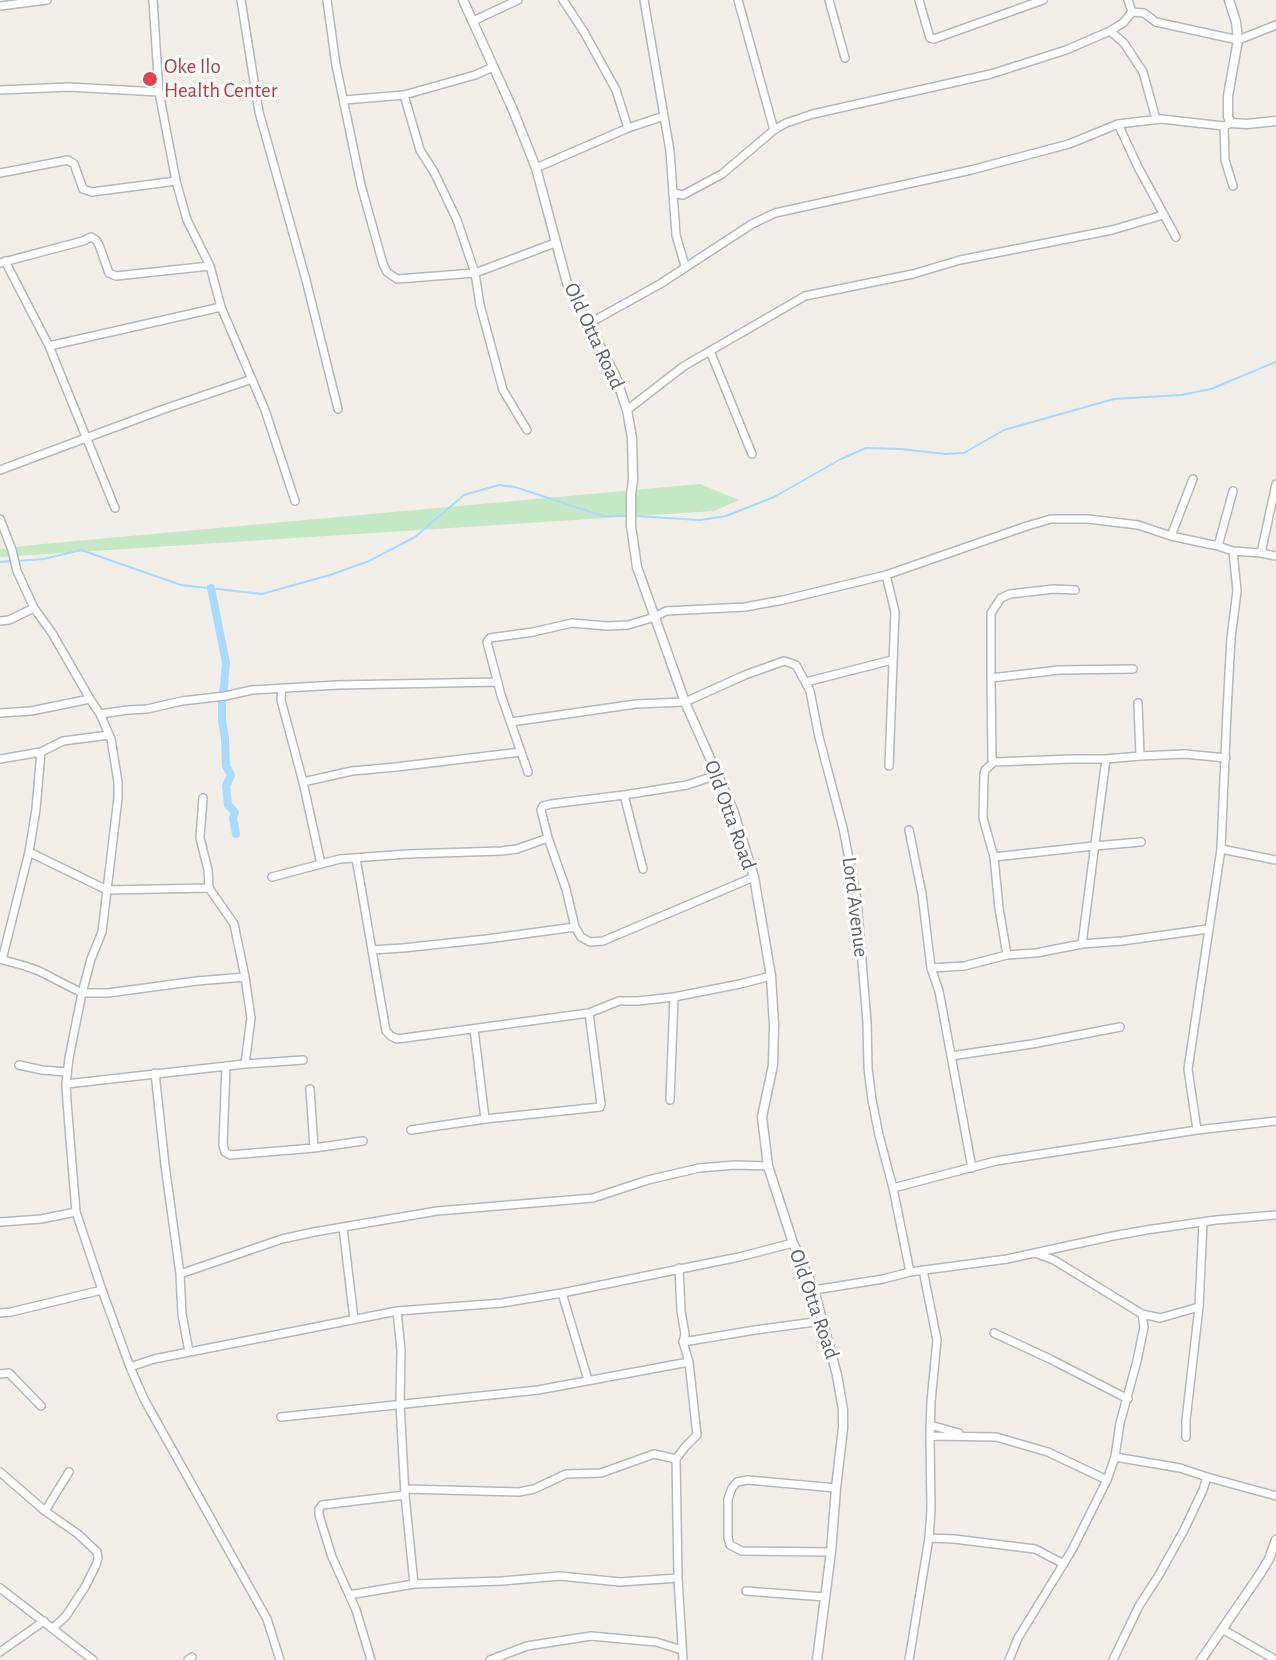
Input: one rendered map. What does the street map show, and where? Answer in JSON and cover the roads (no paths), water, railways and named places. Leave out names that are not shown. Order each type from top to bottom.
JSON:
[{"type":"street","points":[[0,6],[47,0]]},
{"type":"street","points":[[153,0],[159,92],[176,181],[187,220],[210,266],[221,307],[265,411],[296,501]]},
{"type":"street","points":[[241,0],[259,112],[306,280],[338,409]]},
{"type":"street","points":[[327,0],[336,65],[361,185],[387,272],[397,279],[475,273],[555,243]]},
{"type":"street","name":"Old Otta Road","points":[[463,0],[536,168],[567,283],[615,375],[627,411],[632,438],[631,516],[637,567],[685,702],[733,810],[754,877],[771,975],[774,1025],[773,1065],[762,1117],[768,1166],[793,1243],[814,1290],[837,1375],[843,1410],[831,1552],[817,1660]]},
{"type":"street","points":[[473,21],[518,0]]},
{"type":"street","points":[[563,0],[584,32],[616,90],[628,128]]},
{"type":"street","points":[[644,0],[670,151],[676,235],[685,266]]},
{"type":"street","points":[[738,0],[774,130]]},
{"type":"street","points":[[829,0],[845,58]]},
{"type":"street","points":[[919,0],[930,38],[934,39],[1043,0]]},
{"type":"street","points":[[1128,0],[1132,12]]},
{"type":"street","points":[[1228,0],[1236,22],[1238,40],[1228,96],[1224,160],[1233,186]]},
{"type":"street","points":[[674,193],[683,195],[722,174],[774,130],[786,123],[813,114],[991,74],[1066,50],[1110,31],[1132,12]]},
{"type":"street","points":[[1132,12],[1144,13],[1156,22],[1238,40],[1276,26]]},
{"type":"street","points":[[1110,31],[1124,43],[1143,72],[1156,119]]},
{"type":"street","points":[[344,100],[404,95],[475,75],[493,66]]},
{"type":"street","points":[[0,90],[69,87],[159,92]]},
{"type":"street","points":[[404,95],[420,150],[434,172],[457,220],[475,273],[480,305],[503,390],[528,430]]},
{"type":"street","points":[[536,168],[628,128],[664,116]]},
{"type":"street","points":[[588,324],[660,284],[752,224],[775,213],[971,170],[1069,144],[1118,124],[1156,119],[1227,125],[1275,122]]},
{"type":"street","points":[[1118,124],[1138,167],[1176,237]]},
{"type":"street","points":[[0,173],[68,160],[74,164],[83,189],[92,192],[176,181]]},
{"type":"street","points":[[627,411],[684,366],[805,296],[913,274],[960,260],[1112,231],[1163,214]]},
{"type":"street","points":[[115,508],[49,346],[3,262],[91,237],[99,245],[109,273],[116,276],[210,266]]},
{"type":"street","points":[[49,346],[221,307]]},
{"type":"street","points":[[710,351],[752,454]]},
{"type":"street","points":[[0,470],[86,437],[252,379]]},
{"type":"street","points":[[1171,536],[1193,479]]},
{"type":"street","points":[[1261,553],[1276,484]]},
{"type":"street","points":[[1218,546],[1233,491]]},
{"type":"street","points":[[0,519],[17,571],[34,608],[52,633],[100,714],[111,739],[116,766],[118,798],[102,932],[82,993],[66,1084],[76,1212],[102,1290],[144,1399],[267,1619],[280,1660]]},
{"type":"street","points":[[528,772],[498,682],[487,642],[490,638],[573,623],[628,625],[655,617],[666,611],[745,607],[783,600],[886,575],[1051,519],[1088,519],[1138,525],[1171,536],[1233,551],[1276,556]]},
{"type":"street","points":[[1197,1130],[1188,1070],[1221,849],[1231,638],[1237,591],[1233,551]]},
{"type":"street","points":[[886,575],[895,612],[889,766]]},
{"type":"street","points":[[994,762],[991,613],[1001,597],[1010,594],[1054,589],[1075,590]]},
{"type":"street","points":[[0,621],[9,620],[34,608]]},
{"type":"street","points":[[806,682],[892,660]]},
{"type":"street","name":"Lord Avenue","points":[[685,702],[745,675],[784,661],[796,665],[806,682],[814,705],[819,737],[843,828],[857,900],[867,1022],[868,1068],[879,1135],[893,1188],[910,1272]]},
{"type":"street","points":[[991,678],[1059,670],[1133,669]]},
{"type":"street","points":[[100,714],[252,690],[394,683],[498,682]]},
{"type":"street","points":[[282,688],[281,700],[303,782],[321,864]]},
{"type":"street","points":[[0,713],[31,711],[90,699]]},
{"type":"street","points":[[511,722],[636,704],[685,702]]},
{"type":"street","points":[[1138,703],[1140,756]]},
{"type":"street","points":[[0,759],[41,752],[63,741],[109,735]]},
{"type":"street","points":[[41,752],[36,809],[29,852],[1,959],[39,971],[82,993],[108,993],[245,977]]},
{"type":"street","points":[[303,782],[352,771],[521,752]]},
{"type":"street","points":[[1008,955],[999,908],[994,857],[983,818],[985,770],[994,762],[1185,754],[1226,758]]},
{"type":"street","points":[[1082,944],[1106,759]]},
{"type":"street","points":[[717,776],[687,785],[543,806],[541,810],[548,838],[567,889],[575,927],[581,937],[590,942],[603,941],[754,877]]},
{"type":"street","points":[[624,795],[644,869]]},
{"type":"street","points":[[203,798],[200,838],[208,870],[208,888],[234,924],[245,977],[251,1018],[245,1064]]},
{"type":"street","points":[[909,830],[922,894],[931,968],[939,991],[972,1168]]},
{"type":"street","points":[[272,877],[340,859],[501,851],[517,849],[548,838]]},
{"type":"street","points":[[994,857],[1141,842]]},
{"type":"street","points":[[1221,849],[1276,860]]},
{"type":"street","points":[[29,852],[107,890],[208,888]]},
{"type":"street","points":[[356,858],[386,1031],[397,1039],[588,1013],[619,1001],[674,998],[771,975]]},
{"type":"street","points":[[372,950],[477,940],[575,927]]},
{"type":"street","points":[[931,968],[964,966],[1008,955],[1036,953],[1082,944],[1208,929]]},
{"type":"street","points":[[670,1100],[674,998]]},
{"type":"street","points":[[411,1130],[485,1119],[600,1107],[588,1013]]},
{"type":"street","points":[[951,1056],[1120,1028]]},
{"type":"street","points":[[474,1029],[485,1119]]},
{"type":"street","points":[[66,1084],[155,1073],[303,1060]]},
{"type":"street","points":[[18,1065],[68,1072]]},
{"type":"street","points":[[226,1066],[223,1145],[225,1152],[230,1155],[314,1148],[363,1141]]},
{"type":"street","points":[[155,1073],[180,1274],[182,1314],[189,1352]]},
{"type":"street","points":[[310,1089],[314,1148]]},
{"type":"street","points":[[893,1188],[996,1161],[1197,1130],[1276,1121]]},
{"type":"street","points":[[180,1274],[282,1239],[437,1211],[592,1198],[648,1180],[699,1168],[735,1165],[768,1166]]},
{"type":"street","points":[[1,1222],[41,1219],[76,1212]]},
{"type":"street","points":[[814,1290],[910,1272],[1006,1259],[1113,1236],[1203,1222],[1276,1215]]},
{"type":"street","points":[[1186,1437],[1199,1307],[1203,1222]]},
{"type":"street","points":[[344,1228],[354,1319]]},
{"type":"street","points":[[130,1367],[154,1359],[397,1311],[502,1303],[562,1293],[739,1257],[793,1243]]},
{"type":"street","points":[[1035,1253],[1054,1260],[1142,1314],[1160,1318]]},
{"type":"street","points":[[679,1268],[681,1311],[685,1334],[683,1342],[689,1362],[697,1435],[676,1460],[678,1578],[683,1660]]},
{"type":"street","points":[[909,1660],[929,1538],[931,1510],[930,1425],[937,1340],[923,1270]]},
{"type":"street","points":[[0,1313],[102,1290]]},
{"type":"street","points":[[562,1293],[588,1380]]},
{"type":"street","points":[[1144,1327],[1160,1318],[1199,1307]]},
{"type":"street","points":[[397,1311],[401,1350],[400,1404],[405,1492],[414,1584]]},
{"type":"street","points":[[1009,1660],[1017,1638],[1064,1564],[1092,1514],[1107,1480],[1115,1457],[1120,1423],[1137,1361],[1144,1327],[1142,1314]]},
{"type":"street","points":[[683,1342],[822,1321]]},
{"type":"street","points":[[994,1333],[1128,1399]]},
{"type":"street","points":[[281,1417],[538,1390],[689,1362]]},
{"type":"street","points":[[0,1374],[9,1373],[41,1406]]},
{"type":"street","points":[[930,1425],[970,1436]]},
{"type":"street","points":[[930,1436],[996,1437],[1048,1452],[1107,1480]]},
{"type":"street","points":[[371,1660],[362,1625],[332,1557],[319,1515],[322,1505],[405,1492],[519,1491],[534,1489],[566,1474],[601,1473],[654,1454],[676,1460]]},
{"type":"street","points":[[1115,1457],[1180,1468],[1207,1478],[1276,1496]]},
{"type":"street","points":[[0,1472],[97,1552],[98,1558],[85,1587],[66,1616],[53,1628]]},
{"type":"street","points":[[45,1511],[69,1472]]},
{"type":"street","points":[[1113,1660],[1139,1606],[1160,1575],[1184,1530],[1207,1478]]},
{"type":"street","points":[[831,1552],[742,1551],[730,1545],[728,1499],[737,1482],[748,1480],[836,1488]]},
{"type":"street","points":[[929,1538],[1035,1549],[1064,1564]]},
{"type":"street","points":[[1201,1660],[1273,1560],[1276,1540]]},
{"type":"street","points":[[349,1595],[414,1584],[502,1581],[560,1576],[620,1582],[678,1578]]},
{"type":"street","points":[[0,1588],[93,1660]]},
{"type":"street","points":[[746,1591],[825,1597]]},
{"type":"street","points":[[0,1652],[44,1621]]},
{"type":"street","points":[[1222,1629],[1276,1660]]},
{"type":"street","points":[[490,1660],[526,1646],[591,1636],[656,1642],[682,1650]]},
{"type":"waterway","points":[[635,516],[700,520],[726,516],[774,497],[841,459],[866,448],[945,454],[964,453],[1004,430],[1114,399],[1181,395],[1211,389],[1276,362]]},
{"type":"waterway","points":[[18,561],[44,559],[81,550],[181,585],[262,594],[330,575],[369,561],[415,537],[464,495],[499,485],[515,487],[603,516],[629,516]]},
{"type":"waterway","points":[[0,562],[12,561]]},
{"type":"waterway","points":[[211,588],[226,663],[222,721],[226,766],[231,775],[226,786],[228,805],[235,812],[233,818],[236,834]]},
{"type":"place","name":"Oke Ilo Health Center","points":[[150,79]]}]
